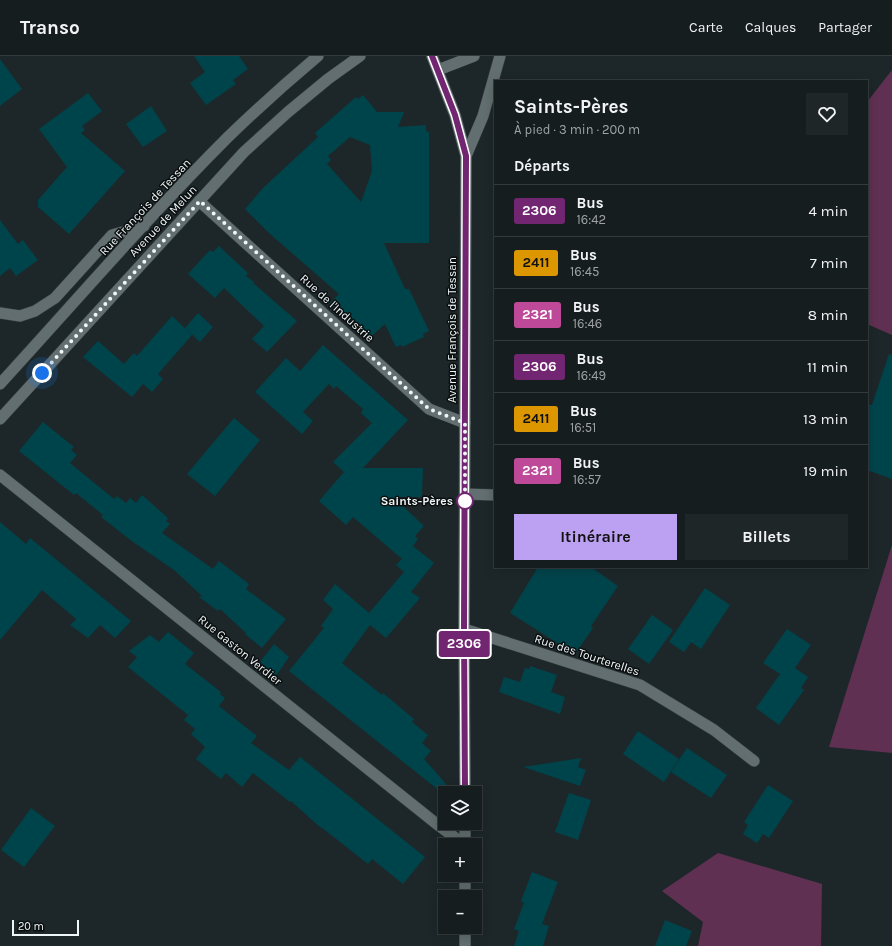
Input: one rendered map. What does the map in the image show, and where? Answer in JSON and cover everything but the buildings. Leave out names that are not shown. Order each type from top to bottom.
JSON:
[{"type":"street","name":"Rue François de Tessan","points":[[0,384],[144,226],[228,137],[271,96],[318,56]]},
{"type":"street","name":"Avenue de Melun","points":[[0,419],[244,152],[288,112],[328,79],[360,56]]},
{"type":"street","points":[[432,56],[455,115],[466,156]]},
{"type":"street","points":[[438,70],[474,56]]},
{"type":"street","points":[[466,156],[484,116],[500,56]]},
{"type":"street","name":"Avenue François de Tessan","points":[[465,786],[464,629],[466,156]]},
{"type":"street","name":"Rue de l'Industrie","points":[[200,201],[429,409],[465,423]]},
{"type":"street","points":[[0,314],[20,316],[35,311],[55,298],[112,235],[144,226]]},
{"type":"street","name":"Rue Gaston Verdier","points":[[0,475],[456,838]]},
{"type":"street","points":[[465,494],[494,495]]},
{"type":"street","name":"Rue des Tourterelles","points":[[464,629],[640,685],[714,730],[754,761]]},
{"type":"street","points":[[465,934],[465,946]]},
{"type":"shaded area","points":[[892,70],[892,335],[868,324],[868,101]]},
{"type":"shaded area","points":[[892,545],[892,753],[829,747]]},
{"type":"shaded area","points":[[718,853],[822,884],[821,946],[698,946],[703,922],[662,891]]},
{"type":"bus line","name":"2306","points":[[432,56],[455,115],[466,156],[464,629],[465,786]]},
{"type":"place","name":"Saints-Pères","points":[[465,501]]},
{"type":"route","points":[[42,373],[200,201],[429,409],[465,423],[465,483],[465,507],[465,501]]}]
